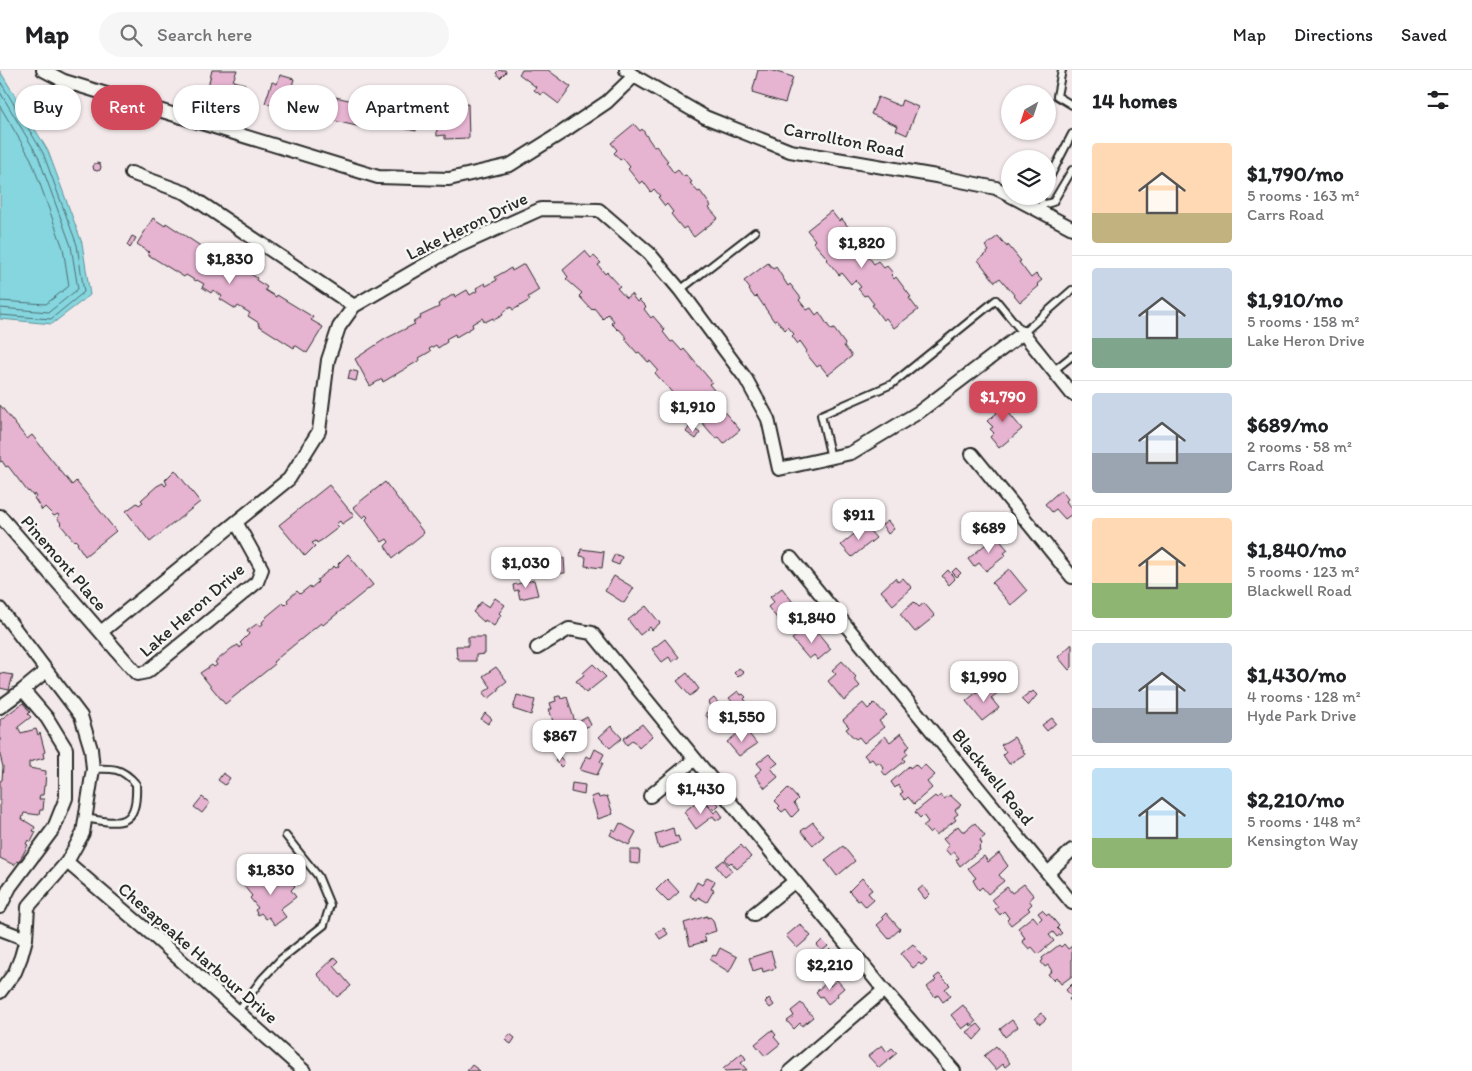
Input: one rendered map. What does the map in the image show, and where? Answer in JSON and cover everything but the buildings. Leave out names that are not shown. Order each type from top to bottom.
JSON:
[{"type":"street","points":[[43,70],[64,82],[378,177],[449,179],[510,165],[607,102],[630,73]]},
{"type":"street","name":"Carrollton Road","points":[[630,73],[705,117],[790,151],[936,176],[996,188],[1001,191]]},
{"type":"street","points":[[131,173],[186,193],[354,306]]},
{"type":"street","name":"Carrollton Road","points":[[1033,205],[1072,228]]},
{"type":"street","name":"Lake Heron Drive","points":[[236,522],[262,568],[257,582],[147,672],[137,674],[101,632],[236,522],[289,479],[319,430],[328,360],[339,327],[354,306],[452,249],[541,209],[599,210],[649,252],[680,290],[746,379],[768,419],[779,469],[831,458]]},
{"type":"street","points":[[831,458],[851,453],[919,412],[1023,333],[1072,394]]},
{"type":"street","points":[[972,454],[1072,577]]},
{"type":"street","name":"Pinemont Place","points":[[0,516],[101,632]]},
{"type":"street","name":"Blackwell Road","points":[[791,558],[1072,902]]},
{"type":"street","points":[[0,609],[81,716],[91,749],[94,769],[83,833],[67,862],[28,907],[26,939],[15,972],[0,992]]},
{"type":"street","points":[[537,648],[569,628],[592,633],[884,990],[954,1071]]},
{"type":"street","points":[[0,707],[46,671]]},
{"type":"street","points":[[0,908],[5,883],[54,828],[66,798],[66,749],[47,718],[23,690]]},
{"type":"street","points":[[650,796],[695,759]]},
{"type":"street","points":[[1048,873],[1072,850]]},
{"type":"street","name":"Chesapeake Harbour Drive","points":[[67,862],[156,938],[304,1071]]},
{"type":"street","points":[[754,914],[795,881]]},
{"type":"street","points":[[0,929],[26,939]]},
{"type":"street","points":[[790,1071],[884,990]]},
{"type":"lane","points":[[1062,70],[1057,96],[1072,105]]},
{"type":"lane","points":[[1056,165],[1072,134]]},
{"type":"lane","points":[[1040,208],[1053,202],[1072,170]]},
{"type":"lane","points":[[680,290],[755,232]]},
{"type":"lane","points":[[831,458],[821,416],[892,384],[996,300],[1023,333],[1072,290]]},
{"type":"lane","points":[[1053,372],[1072,356]]},
{"type":"lane","points":[[86,818],[107,822],[120,822],[132,814],[137,799],[136,784],[127,774],[112,768],[94,769]]},
{"type":"lane","points":[[238,1011],[262,979],[281,958],[324,925],[327,917],[330,905],[318,876],[286,836]]},
{"type":"water","points":[[0,71],[15,96],[15,130],[35,130],[48,151],[82,243],[90,295],[52,324],[0,319]]}]
